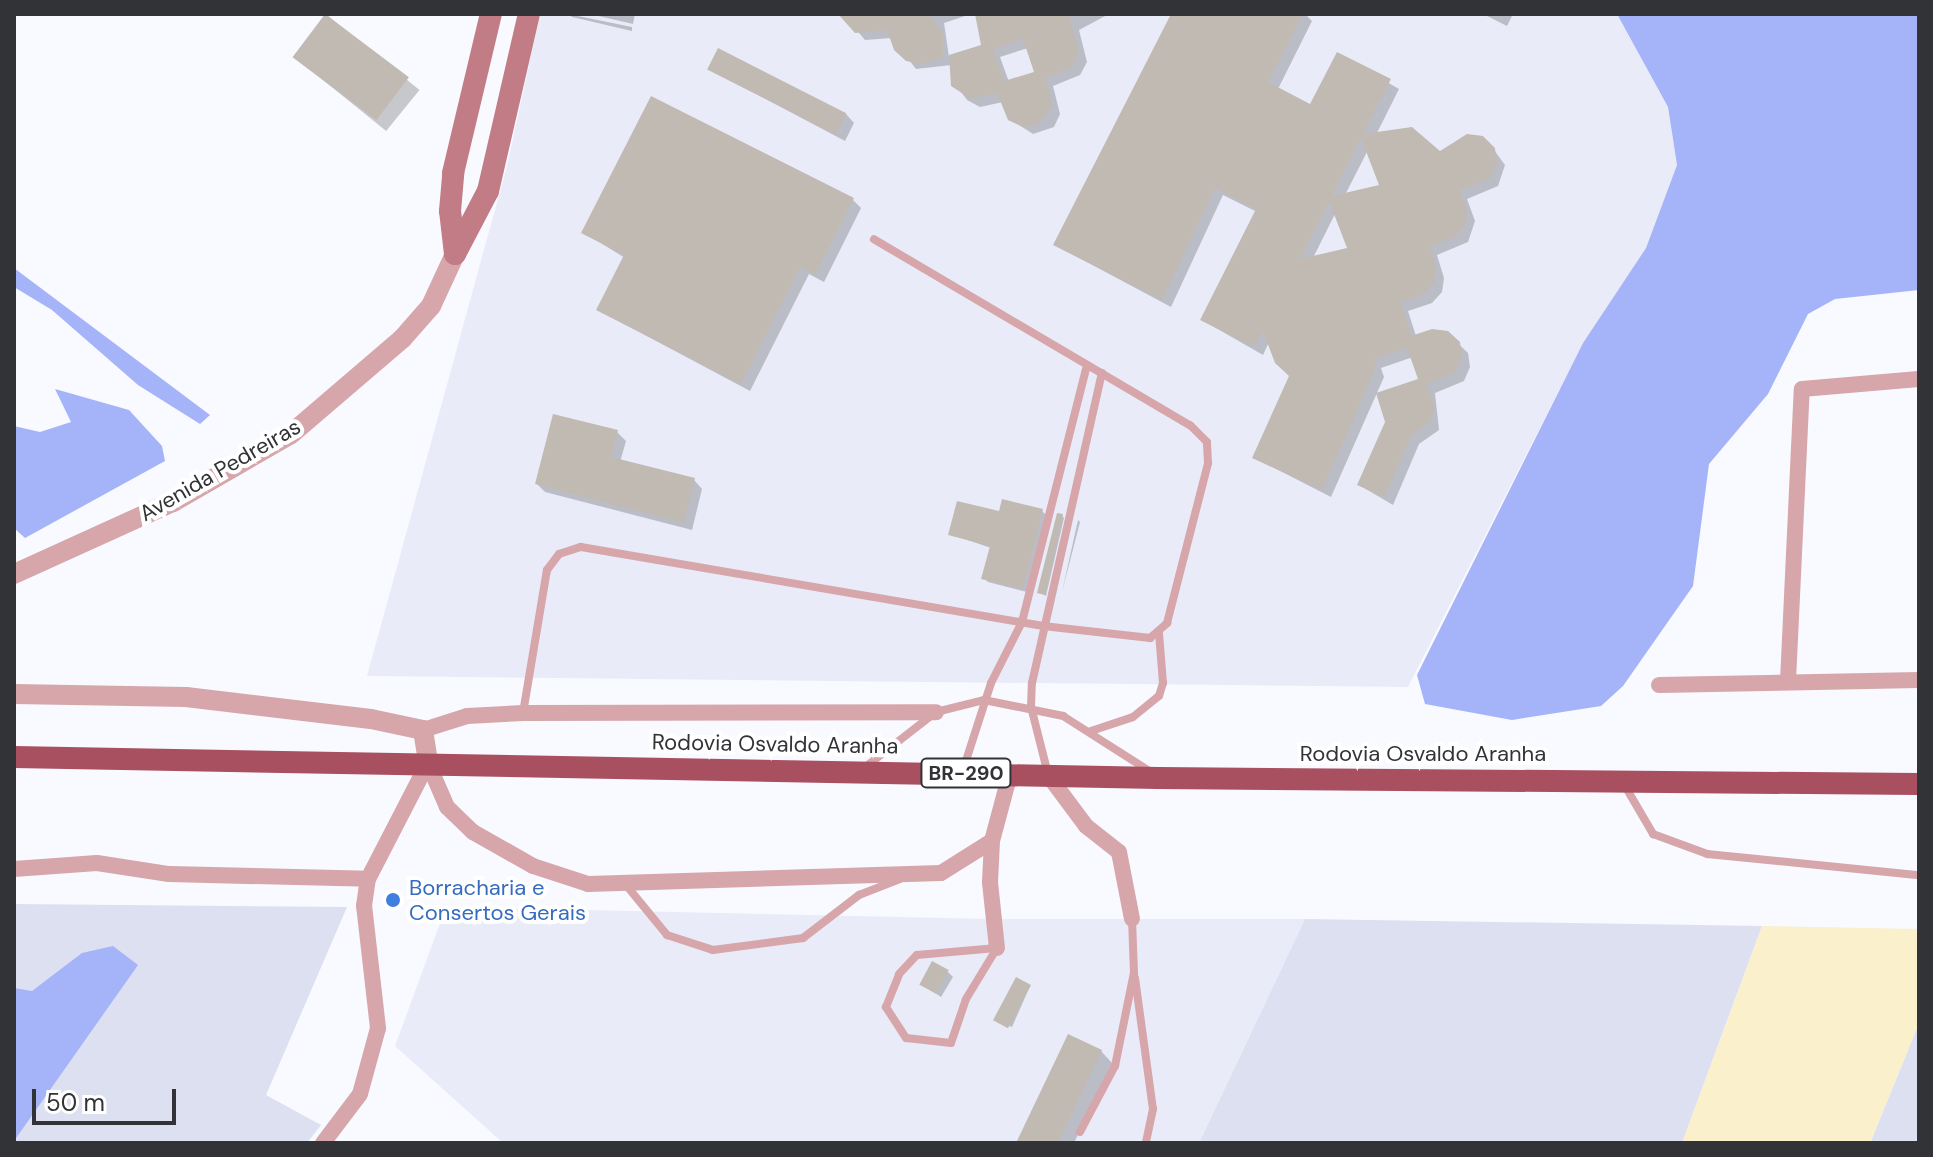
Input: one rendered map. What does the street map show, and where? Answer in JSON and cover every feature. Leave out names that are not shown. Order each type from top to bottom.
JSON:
[{"type":"highway","name":"Rodovia Osvaldo Aranha","points":[[14,757],[1158,778],[1919,784]]},
{"type":"main road","points":[[455,254],[450,211],[453,173],[491,14]]},
{"type":"main road","name":"Avenida Pedreiras","points":[[455,254],[488,191],[529,14]]},
{"type":"main road","points":[[473,90],[510,96]]},
{"type":"street","name":"Avenida Pedreiras","points":[[14,574],[173,502],[291,434],[402,339],[431,306],[455,254]]},
{"type":"street","points":[[1788,681],[1802,389],[1919,379]]},
{"type":"street","points":[[1659,685],[1919,680]]},
{"type":"street","points":[[14,694],[186,697],[371,719],[423,730],[467,716],[523,713],[936,712]]},
{"type":"street","points":[[423,730],[428,763],[447,807],[473,832],[533,866],[588,884],[905,877],[941,873],[992,841]]},
{"type":"street","points":[[323,1143],[360,1094],[377,1039],[377,991],[364,906],[368,879],[428,763]]},
{"type":"street","points":[[997,948],[990,882],[992,841],[1010,774]]},
{"type":"street","points":[[1048,775],[1086,826],[1119,852],[1132,919]]},
{"type":"street","points":[[14,869],[97,863],[169,874],[368,879]]},
{"type":"lane","points":[[523,713],[547,570],[559,554],[581,547],[1043,626],[1150,638],[1167,623],[1204,478],[1207,442],[1191,426],[874,239]]},
{"type":"lane","points":[[962,773],[984,700],[1022,622],[1087,365]]},
{"type":"lane","points":[[1048,775],[1031,707],[1043,626],[1102,373]]},
{"type":"lane","points":[[1091,731],[1133,717],[1159,696],[1163,683],[1159,633]]},
{"type":"lane","points":[[860,771],[936,712],[984,700],[1031,707],[1063,716],[1091,731],[1158,778]]},
{"type":"lane","points":[[1623,782],[1653,834],[1707,854],[1919,875]]},
{"type":"lane","points":[[625,883],[667,935],[713,950],[803,938],[859,895],[905,877]]},
{"type":"lane","points":[[1132,919],[1134,973],[1153,1109],[1146,1143]]},
{"type":"lane","points":[[997,948],[966,999],[951,1043],[906,1038],[886,1007],[899,974],[917,955],[997,948]]},
{"type":"lane","points":[[1080,1132],[1115,1066],[1134,973]]},
{"type":"shaded area","points":[[540,14],[1617,14],[1668,107],[1677,165],[1646,248],[1583,343],[1408,687],[367,676],[507,166]]},
{"type":"shaded area","points":[[1617,14],[1919,14],[1919,290],[1835,299],[1808,314],[1768,394],[1709,464],[1693,586],[1623,686],[1601,706],[1512,720],[1425,704],[1417,675],[1583,343],[1646,248],[1677,165],[1668,107]]},
{"type":"shaded area","points":[[14,268],[210,415],[200,424],[138,385],[52,310],[14,287]]},
{"type":"shaded area","points":[[55,389],[129,410],[162,446],[165,461],[25,538],[14,528],[14,426],[40,432],[71,422]]},
{"type":"shaded area","points":[[14,904],[347,907],[266,1095],[321,1125],[307,1143],[14,1143]]},
{"type":"shaded area","points":[[446,907],[992,919],[1305,919],[1199,1143],[503,1143],[395,1046]]},
{"type":"shaded area","points":[[1305,919],[1762,926],[1682,1143],[1199,1143]]},
{"type":"shaded area","points":[[113,946],[138,965],[14,1141],[14,988],[32,991],[82,953]]},
{"type":"shaded area","points":[[1919,1023],[1919,1143],[1870,1143],[1871,1141]]},
{"type":"sand","points":[[1762,926],[1919,929],[1919,1023],[1870,1143],[1682,1143]]},
{"type":"building","points":[[325,14],[409,77],[376,120],[293,57]]},
{"type":"building","points":[[838,14],[929,14],[943,34],[943,57],[922,64],[906,61],[894,50],[887,30],[855,33]]},
{"type":"building","points":[[975,14],[1069,14],[1079,53],[1072,67],[1046,78],[1052,105],[1039,124],[1023,127],[1008,120],[997,93],[971,99],[951,86],[949,55],[981,45]],"holes":[[[1023,39],[1034,72],[1004,81],[993,49]]]},
{"type":"building","points":[[1171,14],[1303,14],[1268,82],[1310,104],[1337,52],[1391,79],[1363,134],[1412,127],[1440,151],[1467,134],[1483,136],[1495,148],[1497,164],[1490,178],[1460,190],[1467,211],[1464,227],[1453,238],[1430,246],[1436,268],[1434,283],[1423,295],[1401,302],[1411,336],[1432,329],[1448,331],[1460,342],[1462,358],[1455,372],[1427,384],[1434,405],[1431,421],[1411,436],[1384,497],[1357,485],[1385,422],[1376,393],[1418,379],[1407,348],[1374,359],[1376,367],[1322,490],[1252,458],[1289,376],[1275,363],[1263,331],[1254,347],[1200,320],[1256,209],[1215,188],[1162,300],[1053,245]],"holes":[[[1361,138],[1379,185],[1332,196],[1336,187]],[[1329,201],[1347,248],[1300,259],[1325,210]]]},
{"type":"building","points":[[718,48],[846,113],[835,135],[707,69]]},
{"type":"building","points":[[651,96],[854,198],[815,275],[800,267],[741,384],[596,310],[624,255],[581,233]]},
{"type":"building","points":[[553,414],[618,430],[611,457],[695,478],[684,523],[535,484]]},
{"type":"building","points":[[1002,499],[1043,509],[1023,589],[981,579],[990,546],[948,535],[957,501],[999,511]]},
{"type":"building","points":[[1057,513],[1063,514],[1045,595],[1037,593]]},
{"type":"building","points":[[932,961],[949,970],[936,994],[919,985]]},
{"type":"building","points":[[1016,977],[1031,985],[1008,1028],[993,1020]]},
{"type":"building","points":[[1068,1034],[1102,1050],[1058,1143],[1016,1143]]},
{"type":"place","name":"Borracharia e Consertos Gerais","points":[[393,900]]}]
